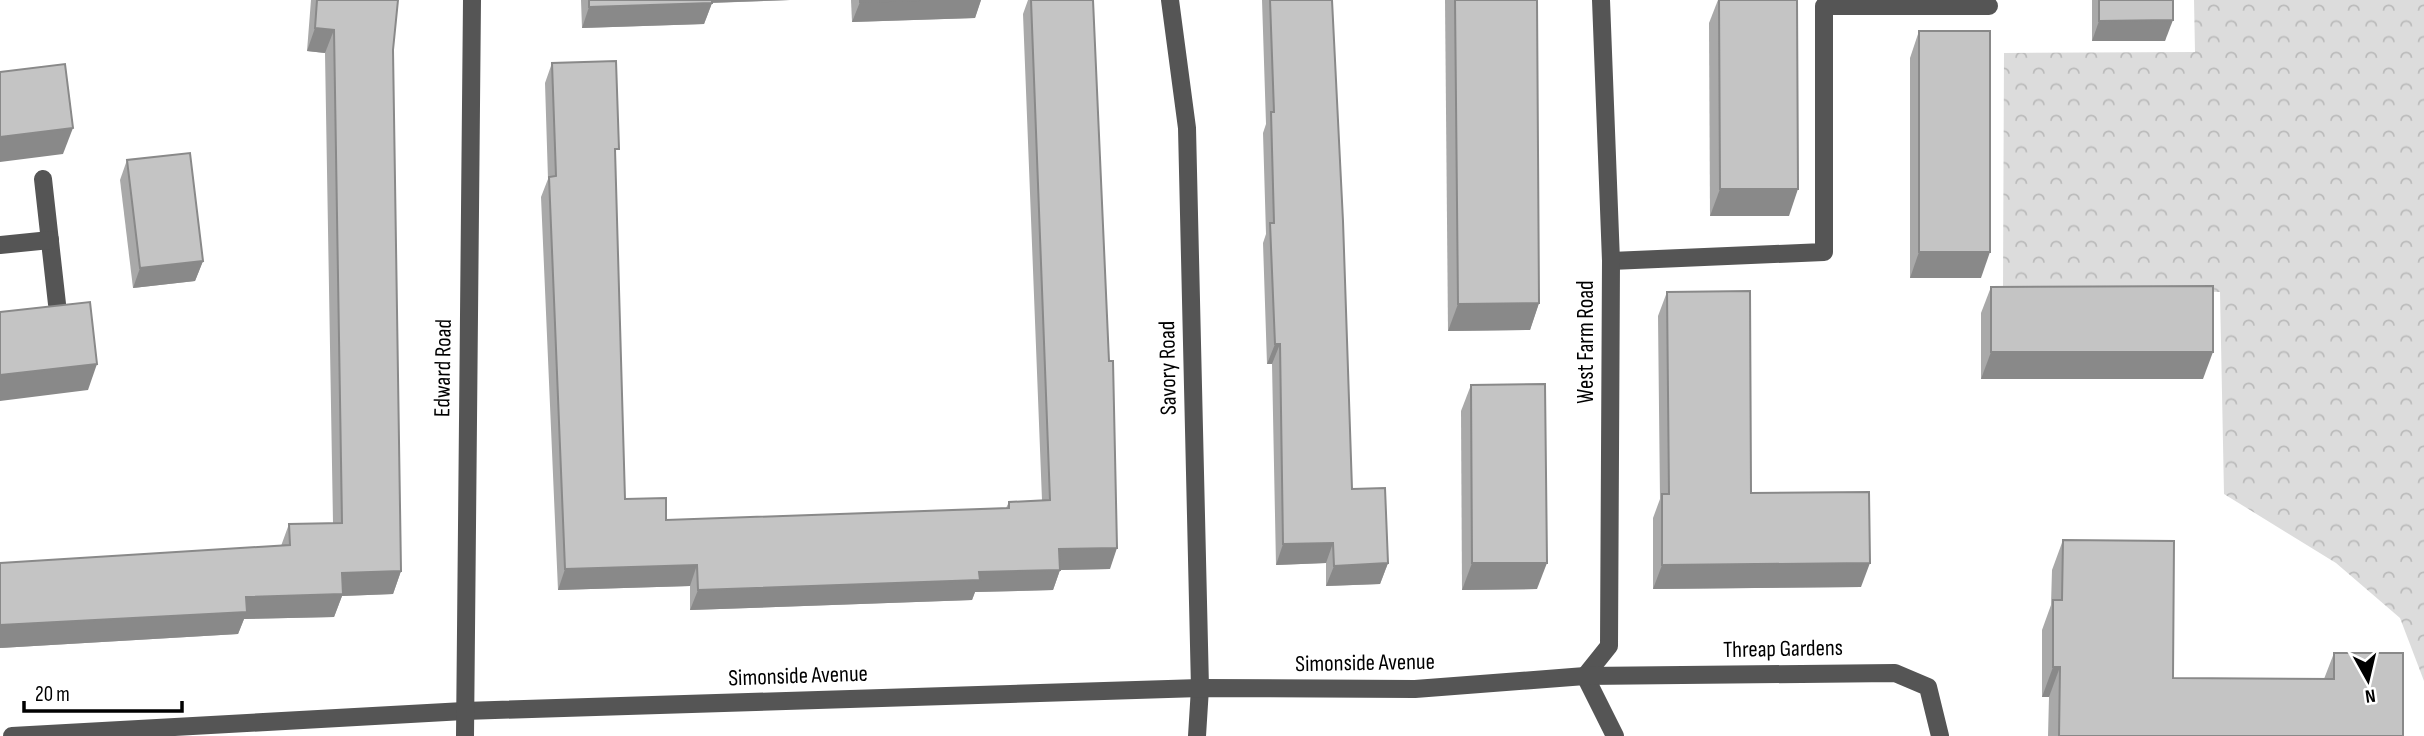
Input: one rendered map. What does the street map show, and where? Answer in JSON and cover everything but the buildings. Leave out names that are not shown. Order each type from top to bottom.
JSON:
[{"type":"street","name":"Edward Road","points":[[465,736],[472,0]]},
{"type":"street","name":"Savory Road","points":[[1170,0],[1187,128],[1200,688],[1197,736]]},
{"type":"street","name":"West Farm Road","points":[[1585,676],[1609,646],[1611,261],[1601,0]]},
{"type":"street","points":[[1611,261],[1825,252],[1824,6],[1989,6]]},
{"type":"street","points":[[43,178],[57,304]]},
{"type":"street","points":[[0,246],[50,240]]},
{"type":"street","name":"Threap Gardens","points":[[1585,676],[1895,673],[1928,687],[1940,736]]},
{"type":"street","name":"Simonside Avenue","points":[[12,736],[464,711],[1200,688],[1415,689],[1585,676]]},
{"type":"street","points":[[1585,676],[1615,736]]},
{"type":"green space","points":[[2194,0],[2424,0],[2424,681],[2400,618],[2336,563],[2224,494],[2220,292],[2003,289],[2004,53],[2195,52]]}]
